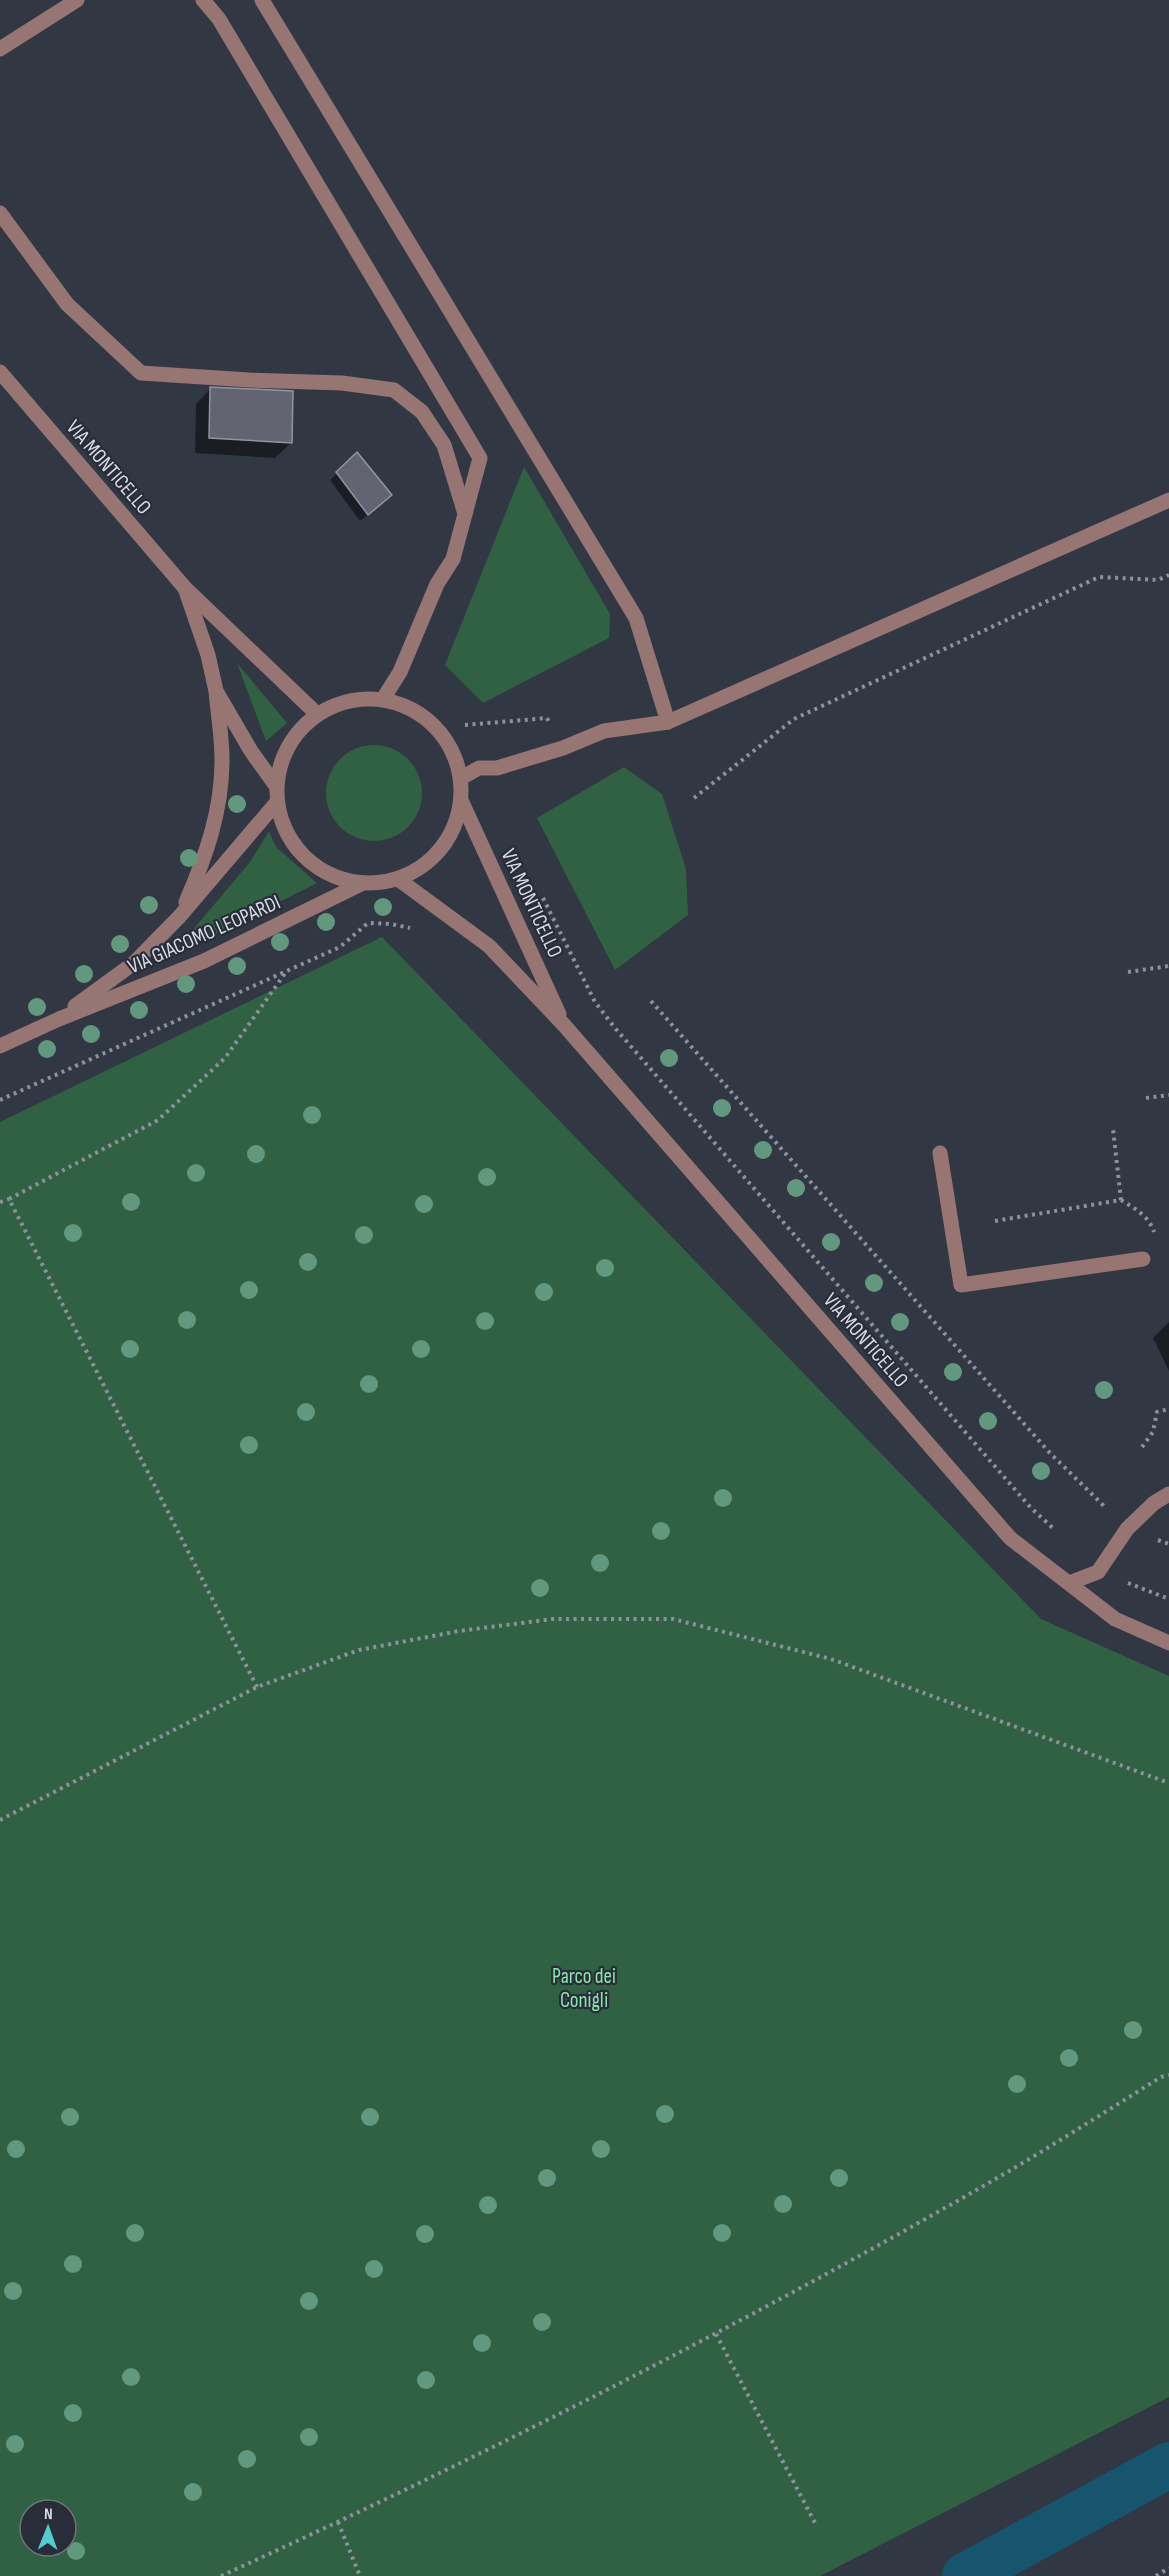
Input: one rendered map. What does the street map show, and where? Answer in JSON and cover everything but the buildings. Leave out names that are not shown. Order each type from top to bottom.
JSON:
[{"type":"street","points":[[0,49],[77,0]]},
{"type":"street","points":[[203,0],[219,19],[480,458],[453,560],[437,584],[400,672],[383,699]]},
{"type":"street","points":[[262,0],[636,618],[668,722]]},
{"type":"street","points":[[0,213],[67,304],[141,373],[342,383],[394,390],[422,412],[444,445],[465,514]]},
{"type":"street","name":"VIA MONTICELLO","points":[[0,372],[185,588],[317,714]]},
{"type":"street","points":[[461,778],[479,768],[497,768],[563,748],[604,731],[668,722],[1169,500]]},
{"type":"street","name":"VIA MONTICELLO","points":[[185,588],[208,655],[216,692],[251,751],[276,786]]},
{"type":"street","name":"VIA GIACOMO LEOPARDI","points":[[180,916],[206,855],[217,816],[222,760],[216,692]]},
{"type":"street","points":[[383,699],[425,717],[450,742],[461,778],[461,800],[455,826],[441,849],[422,867],[398,879],[363,883],[338,878],[315,867],[297,849],[284,827],[277,802],[276,786],[282,758],[297,733],[317,714],[349,700],[383,699]]},
{"type":"street","name":"VIA MONTICELLO","points":[[461,800],[564,1025]]},
{"type":"street","name":"VIA GIACOMO LEOPARDI","points":[[58,1019],[134,963],[180,916],[277,802]]},
{"type":"street","name":"VIA MONTICELLO","points":[[398,879],[489,946],[564,1025],[1010,1538],[1114,1619],[1169,1643]]},
{"type":"street","name":"VIA GIACOMO LEOPARDI","points":[[0,1046],[58,1019],[204,961],[363,883]]},
{"type":"street","points":[[940,1153],[961,1286],[1143,1259]]},
{"type":"street","points":[[1069,1583],[1098,1572],[1127,1529],[1154,1503],[1169,1494]]},
{"type":"path","points":[[694,798],[794,719],[1099,577],[1158,580],[1169,576]]},
{"type":"path","points":[[465,725],[547,718],[563,748]]},
{"type":"path","points":[[542,896],[595,1002],[615,1028],[1031,1508],[1056,1532]]},
{"type":"path","points":[[0,1100],[340,947],[368,923],[391,924],[415,930]]},
{"type":"path","points":[[1128,972],[1169,966]]},
{"type":"path","points":[[0,1202],[158,1120],[225,1058],[286,972]]},
{"type":"path","points":[[651,1000],[1049,1452],[1127,1529],[1169,1544]]},
{"type":"path","points":[[1146,1098],[1169,1095]]},
{"type":"path","points":[[1113,1129],[1121,1200]]},
{"type":"path","points":[[9,1199],[257,1687]]},
{"type":"path","points":[[995,1221],[1121,1200],[1136,1209],[1151,1223],[1154,1233]]},
{"type":"path","points":[[1142,1447],[1153,1432],[1157,1412],[1169,1409]]},
{"type":"path","points":[[1098,1572],[1169,1599]]},
{"type":"path","points":[[0,1820],[257,1687],[359,1650],[459,1631],[553,1619],[673,1618],[831,1659],[1169,1784]]},
{"type":"path","points":[[221,2576],[338,2522],[716,2334],[994,2180],[1161,2077],[1169,2075]]},
{"type":"path","points":[[716,2334],[815,2523]]},
{"type":"path","points":[[338,2522],[360,2576]]},
{"type":"path","points":[[1156,2576],[1169,2568]]},
{"type":"green space","points":[[524,467],[610,614],[609,638],[483,703],[445,665]]},
{"type":"green space","points":[[237,663],[287,723],[266,741]]},
{"type":"green space","points":[[374,745],[392,748],[408,759],[419,775],[422,793],[419,811],[408,827],[392,838],[374,841],[356,838],[340,827],[329,811],[326,793],[329,775],[340,759],[356,748]]},
{"type":"green space","points":[[624,767],[662,794],[686,869],[688,915],[615,970],[537,818]]},
{"type":"green space","points":[[269,831],[276,847],[317,883],[170,957],[250,862]]},
{"type":"green space","name":"Parco dei Conigli","points":[[382,937],[1041,1619],[1169,1676],[1169,2397],[820,2576],[0,2576],[0,1122]]},
{"type":"waterway","points":[[965,2576],[1169,2465]]}]
